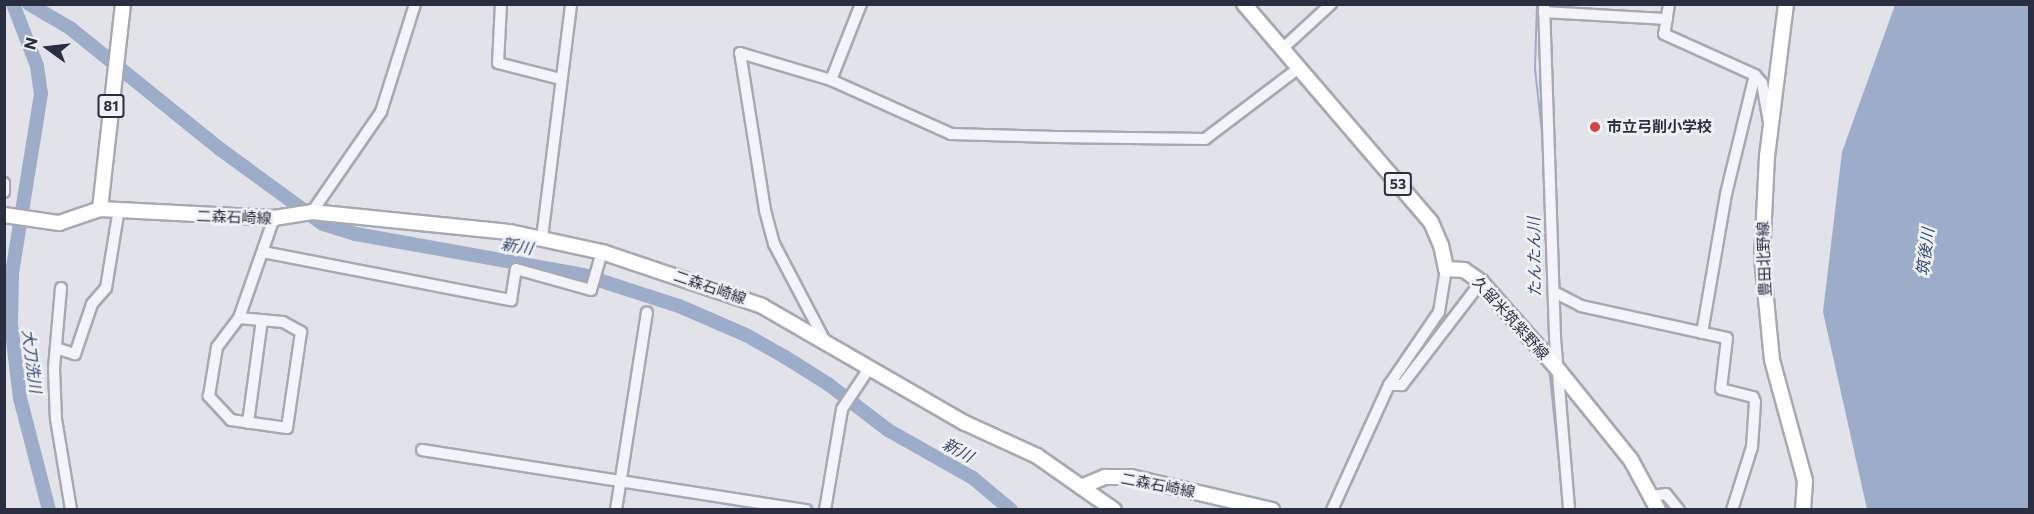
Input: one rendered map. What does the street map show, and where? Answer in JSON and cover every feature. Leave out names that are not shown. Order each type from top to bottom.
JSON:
[{"type":"main road","name":"81","points":[[100,208],[123,4]]},
{"type":"main road","name":"53","points":[[1244,4],[1431,222],[1441,245],[1446,269]]},
{"type":"main road","name":"豊田北野線","points":[[1786,4],[1762,212],[1766,312],[1772,360],[1805,481],[1803,510]]},
{"type":"main road","name":"二森石崎線","points":[[100,208],[274,218],[289,218],[312,212],[542,238],[602,252],[745,299],[825,341],[964,423],[1037,456],[1081,488],[1105,477],[1131,477],[1272,510]]},
{"type":"main road","points":[[4,215],[44,222],[69,221],[100,208]]},
{"type":"main road","name":"久留米筑紫野線","points":[[1446,269],[1464,270],[1481,282],[1545,354],[1631,460],[1658,510]]},
{"type":"main road","points":[[1081,488],[1098,510]]},
{"type":"main road","points":[[1081,488],[1114,510]]},
{"type":"street","points":[[312,212],[381,112],[415,4]]},
{"type":"street","points":[[501,4],[498,63],[561,79]]},
{"type":"street","points":[[542,238],[570,4]]},
{"type":"street","points":[[831,80],[861,4]]},
{"type":"street","points":[[1282,49],[1331,4]]},
{"type":"street","points":[[1627,17],[1628,4]]},
{"type":"street","points":[[1669,4],[1664,34],[1755,75],[1762,83],[1770,128]]},
{"type":"street","points":[[1569,510],[1556,367],[1544,8],[1593,10],[1627,17],[1667,19]]},
{"type":"street","points":[[825,341],[774,244],[765,210],[740,53],[831,80],[951,134],[1205,139],[1299,68]]},
{"type":"street","points":[[1702,333],[1726,194],[1755,75]]},
{"type":"street","points":[[4,183],[4,192]]},
{"type":"street","points":[[56,348],[75,354],[92,304],[106,288],[118,209]]},
{"type":"street","points":[[239,318],[283,322],[301,332],[287,428],[231,420],[209,396],[217,347],[239,318],[274,218]]},
{"type":"street","points":[[263,252],[511,300],[516,269],[591,290],[602,252]]},
{"type":"street","points":[[1332,510],[1389,386],[1439,312],[1446,269]]},
{"type":"street","points":[[1389,386],[1402,385],[1481,282]]},
{"type":"street","points":[[61,288],[56,348],[56,419],[71,510]]},
{"type":"street","points":[[1554,292],[1581,306],[1727,338],[1721,389],[1753,397],[1755,402],[1752,447],[1732,510]]},
{"type":"street","points":[[616,510],[647,312]]},
{"type":"street","points":[[248,423],[262,320]]},
{"type":"street","points":[[825,510],[842,409],[870,367]]},
{"type":"street","points":[[422,450],[806,510]]},
{"type":"street","points":[[1652,496],[1666,494],[1679,510]]},
{"type":"water","name":"筑後川","points":[[1895,5],[2029,5],[2029,509],[1867,509],[1823,312],[1842,152]]},
{"type":"waterway","name":"大刀洗川","points":[[13,4],[37,66],[41,94],[12,273],[11,324],[20,398],[49,510]]},
{"type":"waterway","name":"新川","points":[[29,4],[70,28],[220,149],[323,224],[356,234],[583,275],[679,306],[746,335],[785,357],[828,384],[888,430],[973,478],[1011,510]]},
{"type":"waterway","name":"たんたん川","points":[[1537,4],[1535,69],[1543,142]]},
{"type":"waterway","name":"たんたん川","points":[[1546,232],[1550,352]]},
{"type":"waterway","name":"たんたん川","points":[[1549,367],[1563,501]]},
{"type":"place","name":"市立弓削小学校","points":[[1595,127]]}]
